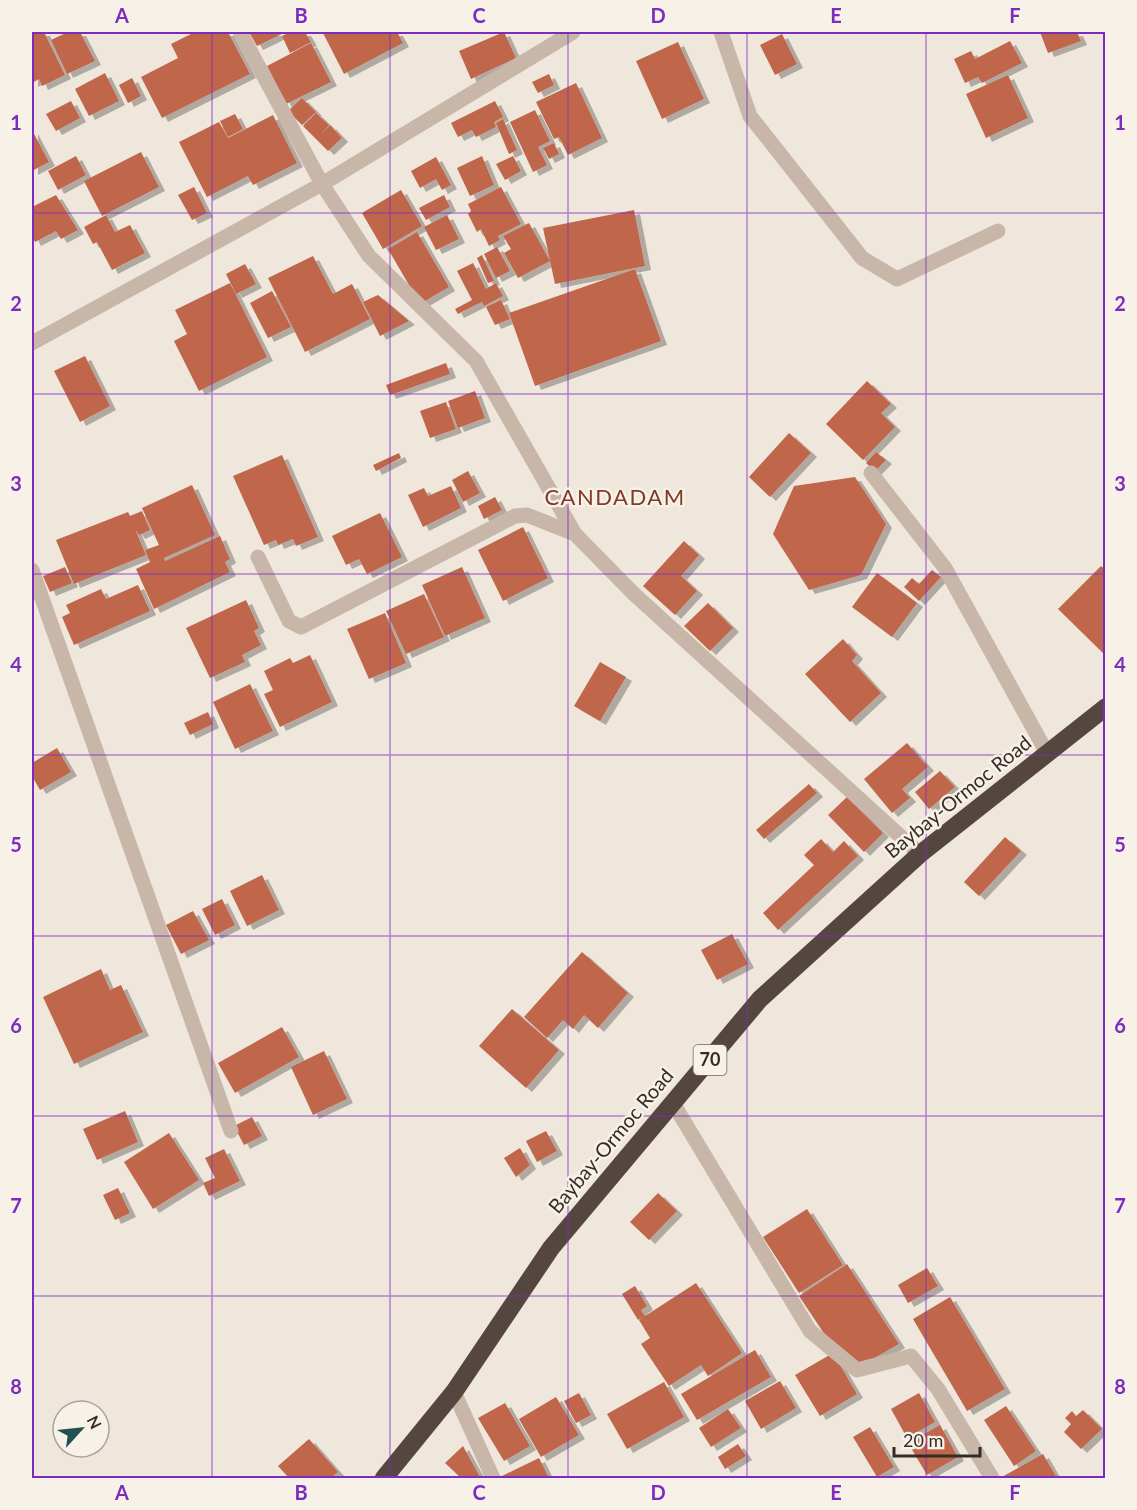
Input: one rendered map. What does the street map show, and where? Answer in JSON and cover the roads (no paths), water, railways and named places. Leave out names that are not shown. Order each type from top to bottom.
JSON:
[{"type":"highway","name":"Baybay-Ormoc Road","points":[[384,1479],[453,1392],[550,1248],[760,999],[920,855],[1106,707]]},
{"type":"street","points":[[240,32],[322,184],[378,268],[476,361],[575,534],[634,594],[920,855]]},
{"type":"street","points":[[32,343],[322,184],[573,32]]},
{"type":"street","points":[[721,32],[750,117],[862,258],[897,279],[998,231]]},
{"type":"street","points":[[871,473],[945,568],[1047,753]]},
{"type":"street","points":[[258,557],[289,621],[301,627],[515,516],[527,515],[575,534]]},
{"type":"street","points":[[32,570],[231,1131]]},
{"type":"street","points":[[673,1103],[810,1331],[857,1370],[911,1356],[938,1389],[992,1479]]},
{"type":"street","points":[[453,1392],[493,1479]]},
{"type":"district","name":"CANDADAM","points":[[615,497]]}]
